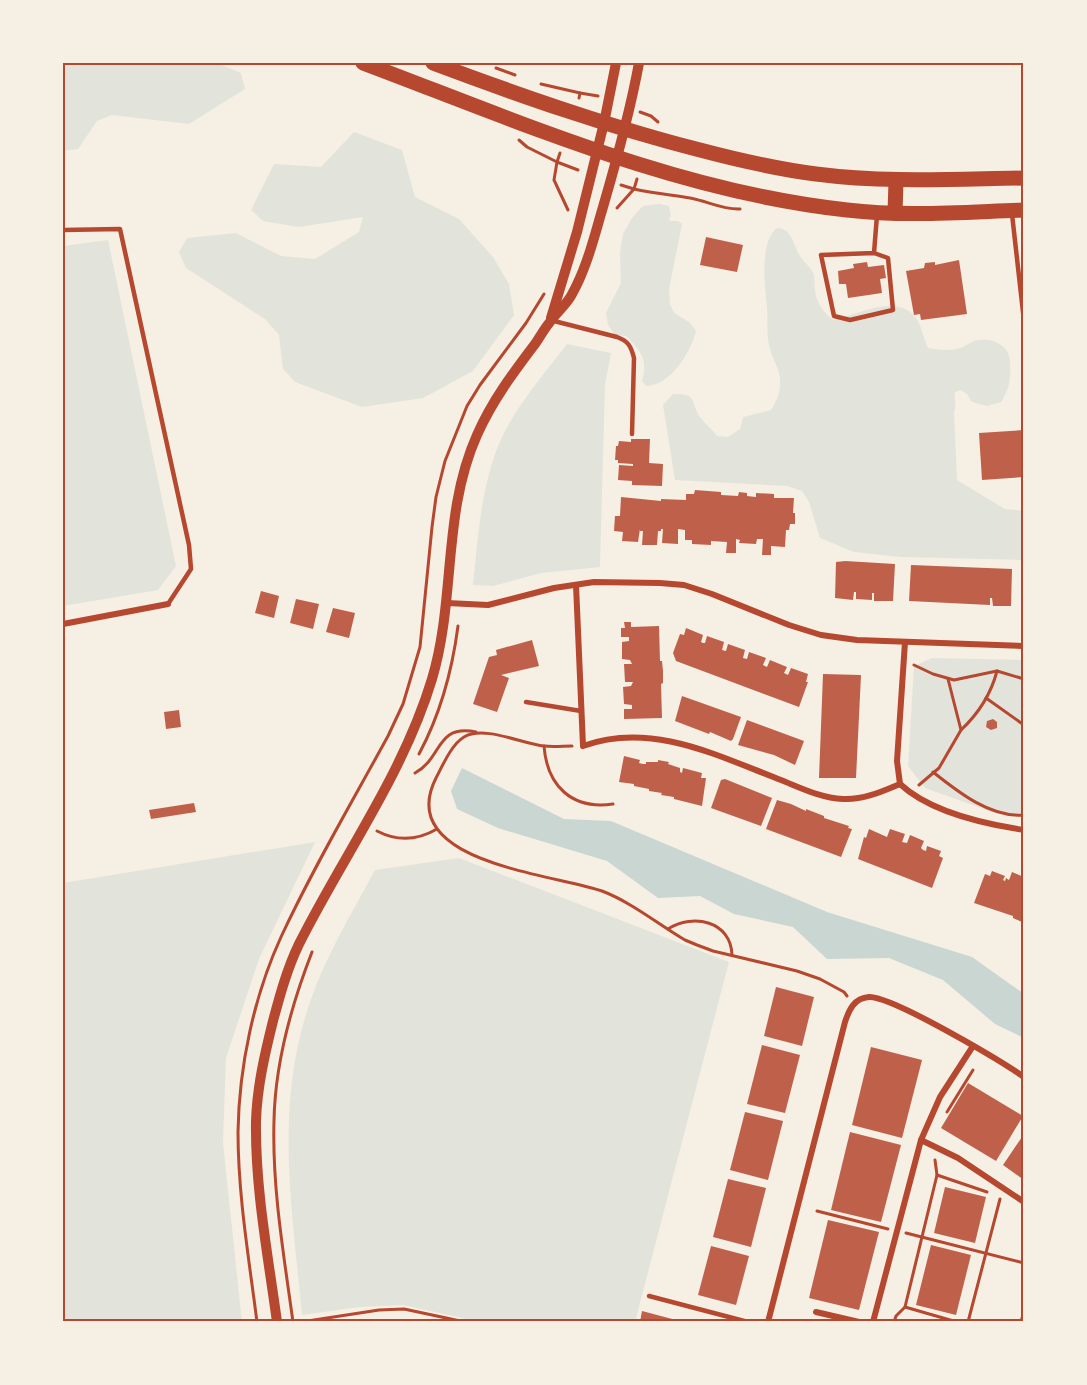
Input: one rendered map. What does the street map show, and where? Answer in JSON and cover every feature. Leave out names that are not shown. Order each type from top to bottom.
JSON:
[{"type":"main road","points":[[363,63],[618,159],[767,197],[819,207],[877,213],[1018,211]]},
{"type":"main road","points":[[433,63],[604,123],[722,156],[785,169],[850,178],[896,181],[1024,178]]},
{"type":"main road","points":[[895,213],[896,181]]},
{"type":"street","points":[[551,320],[577,232],[616,63]]},
{"type":"street","points":[[277,1322],[259,1189],[256,1143],[259,1090],[281,990],[298,946],[411,736],[433,677],[447,603],[454,516],[465,466],[473,443],[495,400],[551,320],[564,307],[585,267],[626,129],[639,63]]},
{"type":"street","points":[[447,603],[488,605],[594,582],[684,585],[821,635],[857,640],[1024,646]]},
{"type":"street","points":[[576,585],[583,746],[598,740],[629,736],[676,742],[697,747],[814,794],[843,799],[859,799],[900,784]]},
{"type":"street","points":[[63,624],[168,604]]},
{"type":"street","points":[[905,642],[897,761],[900,784],[913,795],[981,822],[1024,830]]},
{"type":"street","points":[[768,1322],[845,1022],[853,1005],[868,997],[880,999],[973,1046],[1024,1077]]},
{"type":"street","points":[[873,1322],[921,1140],[940,1097],[973,1046]]},
{"type":"street","points":[[921,1140],[977,1170],[1024,1202]]},
{"type":"street","points":[[816,1312],[859,1322]]},
{"type":"lane","points":[[1018,211],[1024,321]]},
{"type":"lane","points":[[874,253],[877,213]]},
{"type":"lane","points":[[63,230],[120,228],[189,545],[190,569],[168,604]]},
{"type":"lane","points":[[874,253],[888,258],[893,310],[850,320],[834,316],[821,255],[874,253]]},
{"type":"lane","points":[[551,320],[617,336],[626,340],[632,347],[634,358],[632,434]]},
{"type":"lane","points":[[526,702],[581,711]]},
{"type":"lane","points":[[650,1296],[748,1322]]},
{"type":"path","points":[[512,135],[527,147],[557,162],[554,180],[568,211]]},
{"type":"path","points":[[256,1322],[242,1199],[238,1132],[246,1054],[260,994],[281,938],[388,736],[402,704],[420,647],[436,497],[459,426],[480,385],[526,323],[544,292]]},
{"type":"path","points":[[904,660],[933,674],[954,680],[998,671],[1024,679]]},
{"type":"path","points":[[913,795],[921,783],[939,768],[961,730],[972,720],[994,684],[998,671]]},
{"type":"path","points":[[948,679],[961,730]]},
{"type":"path","points":[[986,698],[1024,725]]},
{"type":"path","points":[[415,773],[424,768],[439,744],[448,734],[456,730],[468,730],[544,746],[583,746]]},
{"type":"path","points":[[484,733],[474,733],[459,741],[434,783],[428,806],[437,829],[463,851],[521,872],[604,892],[698,945],[820,979],[844,992],[853,1005]]},
{"type":"path","points":[[544,746],[547,766],[552,777],[566,794],[587,804],[601,806],[613,804]]},
{"type":"path","points":[[933,772],[954,789],[974,800],[1000,812],[1024,815]]},
{"type":"path","points":[[377,831],[397,838],[412,839],[425,836],[437,829]]},
{"type":"path","points":[[668,929],[684,922],[708,923],[728,936],[732,946],[732,956]]},
{"type":"path","points":[[946,1114],[973,1070]]},
{"type":"path","points":[[894,1322],[896,1316],[905,1307],[937,1175],[934,1146]]},
{"type":"path","points":[[937,1175],[990,1193]]},
{"type":"path","points":[[968,1322],[1000,1197],[1008,1202]]},
{"type":"path","points":[[817,1211],[1024,1263]]},
{"type":"path","points":[[905,1307],[957,1322]]},
{"type":"path","points":[[301,1322],[379,1310],[404,1310],[465,1322]]},
{"type":"path","points":[[1021,1322],[1024,1311]]},
{"type":"shaded area","points":[[63,63],[217,63],[241,73],[245,89],[189,124],[112,115],[97,121],[78,149],[63,151]]},
{"type":"shaded area","points":[[354,132],[402,150],[415,197],[459,219],[493,257],[509,284],[514,315],[473,371],[423,398],[362,407],[295,382],[283,369],[279,335],[265,319],[186,268],[179,252],[187,238],[236,233],[281,256],[315,259],[359,232],[363,217],[299,227],[263,221],[251,210],[274,164],[321,167]]},
{"type":"shaded area","points":[[659,204],[669,206],[670,221],[678,221],[682,224],[669,289],[670,304],[674,313],[689,322],[696,331],[684,358],[671,374],[655,384],[646,386],[642,381],[644,361],[642,356],[626,336],[615,335],[608,325],[606,313],[621,283],[620,253],[623,234],[632,218],[643,206]]},
{"type":"shaded area","points":[[777,228],[786,231],[792,238],[800,256],[814,275],[816,294],[823,311],[834,320],[879,307],[901,307],[910,312],[918,321],[928,348],[953,350],[974,341],[986,340],[997,343],[1006,350],[1010,361],[1010,378],[1001,402],[987,406],[972,402],[961,390],[955,392],[957,480],[1005,509],[1024,511],[1024,560],[900,557],[854,552],[820,538],[809,502],[802,491],[787,486],[675,480],[663,405],[673,394],[690,397],[700,417],[717,436],[728,437],[740,429],[743,417],[771,410],[777,398],[780,379],[768,339],[764,265],[771,234]]},
{"type":"shaded area","points":[[108,240],[176,566],[158,590],[63,606],[63,246]]},
{"type":"shaded area","points":[[567,344],[611,353],[605,385],[600,567],[541,573],[493,586],[473,585],[485,492],[494,456],[507,426]]},
{"type":"shaded area","points":[[932,658],[1024,660],[1024,817],[992,812],[925,788],[908,766],[914,666]]},
{"type":"shaded area","points":[[462,768],[564,819],[611,821],[827,912],[972,957],[1024,994],[1024,1038],[995,1024],[943,980],[889,958],[827,959],[793,927],[734,914],[700,896],[658,898],[607,861],[498,828],[457,809],[451,791]]},
{"type":"shaded area","points":[[315,842],[259,959],[226,1058],[223,1143],[242,1322],[63,1322],[63,883]]},
{"type":"shaded area","points":[[459,858],[729,962],[635,1322],[480,1322],[403,1305],[360,1307],[302,1315],[291,1196],[289,1119],[292,1080],[299,1041],[310,1002],[332,951],[375,870]]},
{"type":"building","points":[[706,237],[743,245],[737,272],[700,265]]},
{"type":"building","points":[[959,260],[967,314],[921,320],[920,314],[914,315],[906,271],[924,268],[925,263],[935,262],[935,265]]},
{"type":"building","points":[[867,262],[868,267],[884,265],[886,278],[880,279],[882,293],[848,298],[846,284],[839,284],[838,271],[854,268],[853,264]]},
{"type":"building","points":[[1024,430],[1024,477],[982,480],[979,433]]},
{"type":"building","points":[[631,439],[650,439],[649,463],[663,464],[662,486],[632,485],[632,481],[618,480],[619,465],[633,466],[633,464],[618,463],[618,460],[615,460],[616,446],[619,441],[631,442]]},
{"type":"building","points":[[695,490],[721,492],[721,495],[738,496],[739,492],[756,497],[756,493],[774,494],[774,498],[794,498],[795,524],[790,524],[789,530],[786,530],[785,547],[771,546],[771,555],[762,555],[763,539],[757,539],[756,544],[739,543],[740,540],[736,539],[736,553],[726,553],[727,542],[711,541],[711,545],[692,544],[692,540],[685,540],[685,530],[678,529],[678,544],[662,543],[663,529],[661,529],[658,531],[657,545],[642,545],[643,531],[640,529],[638,542],[622,541],[623,532],[614,531],[615,516],[620,516],[621,497],[661,501],[661,499],[686,500],[686,494],[694,494]]},
{"type":"building","points":[[836,562],[895,564],[893,601],[874,601],[874,593],[872,593],[872,600],[856,599],[856,592],[854,592],[853,600],[835,598]]},
{"type":"building","points":[[911,565],[1012,569],[1011,606],[993,606],[992,598],[990,598],[990,605],[909,601]]},
{"type":"building","points":[[261,591],[279,596],[274,618],[255,613]]},
{"type":"building","points":[[296,599],[319,604],[313,629],[290,623]]},
{"type":"building","points":[[333,608],[355,613],[349,638],[326,632]]},
{"type":"building","points":[[624,622],[631,622],[631,627],[659,626],[660,661],[662,661],[663,671],[662,718],[624,719],[624,709],[632,709],[632,705],[624,704],[623,687],[631,686],[633,682],[625,682],[624,664],[632,664],[630,660],[622,659],[622,642],[629,641],[629,637],[621,637],[621,628],[625,628]]},
{"type":"building","points":[[686,628],[703,635],[701,642],[703,643],[707,636],[724,642],[722,650],[726,651],[728,644],[745,650],[743,658],[747,659],[749,652],[766,658],[763,665],[767,667],[770,660],[787,667],[784,673],[788,675],[791,668],[808,674],[806,682],[808,682],[799,707],[676,661],[673,653],[680,634],[684,635]]},
{"type":"building","points":[[532,640],[539,666],[501,675],[509,678],[497,712],[473,704],[489,657],[497,655],[496,650]]},
{"type":"building","points":[[823,674],[861,675],[856,778],[819,778]]},
{"type":"building","points":[[682,696],[741,717],[733,739],[731,741],[675,721]]},
{"type":"building","points":[[179,710],[181,727],[166,729],[164,712]]},
{"type":"building","points":[[993,719],[997,722],[997,728],[991,730],[986,727],[987,721]]},
{"type":"building","points":[[747,720],[804,741],[795,765],[774,755],[738,745]]},
{"type":"building","points":[[624,756],[640,760],[639,763],[643,764],[658,762],[658,760],[669,762],[668,764],[680,768],[682,773],[683,768],[702,773],[701,778],[706,778],[702,806],[661,795],[662,793],[649,791],[649,789],[634,786],[634,784],[619,782]]},
{"type":"building","points":[[725,779],[772,798],[761,826],[711,808],[721,780]]},
{"type":"building","points":[[777,800],[849,826],[848,828],[852,829],[841,857],[766,829]]},
{"type":"building","points":[[194,803],[196,812],[151,819],[149,810]]},
{"type":"building","points":[[869,829],[887,837],[890,829],[905,834],[902,842],[907,843],[910,835],[924,841],[921,848],[923,850],[926,851],[927,846],[941,851],[939,856],[943,858],[932,888],[858,859],[864,837],[866,838]]},
{"type":"building","points":[[992,871],[1005,876],[1003,880],[1005,881],[1006,878],[1009,880],[1012,872],[1024,877],[1024,923],[1013,916],[974,903],[985,874],[990,876]]},
{"type":"building","points":[[776,987],[814,997],[802,1046],[764,1036]]},
{"type":"building","points":[[762,1045],[800,1055],[785,1113],[747,1104]]},
{"type":"building","points":[[871,1047],[922,1060],[902,1138],[852,1125]]},
{"type":"building","points":[[968,1083],[1023,1116],[996,1161],[941,1128]]},
{"type":"building","points":[[745,1112],[783,1121],[768,1180],[730,1170]]},
{"type":"building","points":[[850,1132],[901,1145],[881,1222],[831,1210]]},
{"type":"building","points":[[1024,1134],[1024,1180],[1003,1165]]},
{"type":"building","points":[[728,1179],[766,1188],[751,1247],[713,1237]]},
{"type":"building","points":[[945,1187],[986,1197],[975,1243],[934,1233]]},
{"type":"building","points":[[828,1220],[879,1232],[859,1310],[809,1298]]},
{"type":"building","points":[[931,1245],[971,1255],[956,1315],[916,1305]]},
{"type":"building","points":[[711,1246],[749,1256],[736,1305],[698,1295]]},
{"type":"building","points":[[642,1311],[676,1320],[676,1322],[640,1322]]}]
